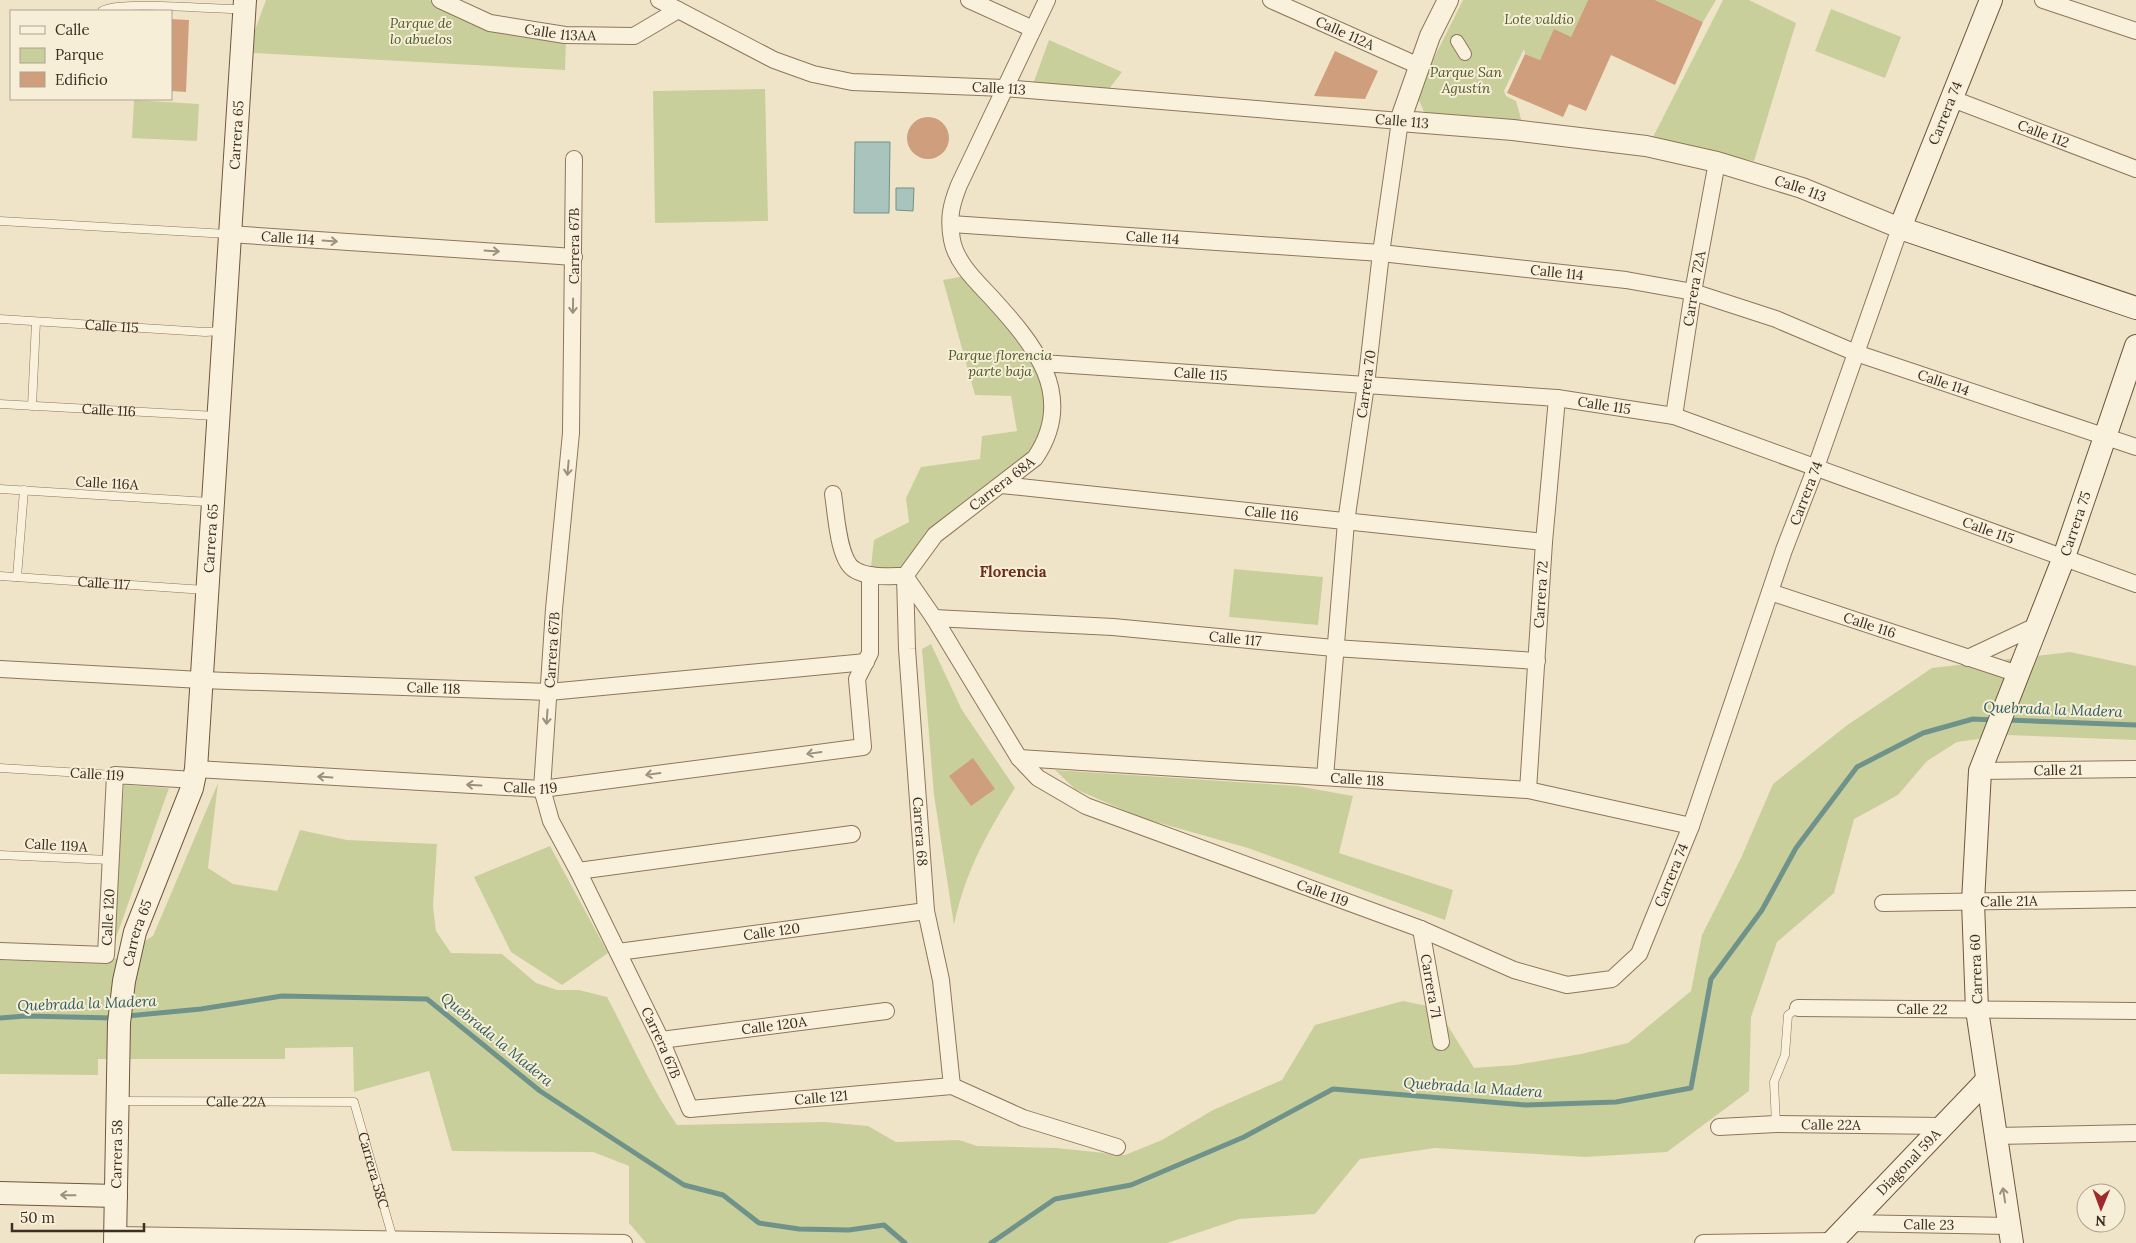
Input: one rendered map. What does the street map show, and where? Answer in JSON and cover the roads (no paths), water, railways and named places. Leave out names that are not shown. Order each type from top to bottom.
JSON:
[{"type":"main road","name":"Carrera 74","points":[[1900,228],[1950,98],[1991,0]]},
{"type":"main road","name":"Carrera 65","points":[[119,1065],[120,1002],[136,932],[195,774],[244,3]]},
{"type":"main road","name":"Calle 113","points":[[1900,228],[2136,308]]},
{"type":"main road","name":"Carrera 75","points":[[2009,698],[2064,557],[2107,436],[2136,346]]},
{"type":"main road","name":"Carrera 60","points":[[2009,698],[1980,771],[1973,902],[1977,1010],[1986,1082],[2011,1234]]},
{"type":"main road","name":"Carrera 58","points":[[116,1239],[119,1065]]},
{"type":"main road","name":"Diagonal 59A","points":[[1832,1242],[1986,1082]]},
{"type":"main road","points":[[0,1193],[116,1196]]},
{"type":"street","name":"Calle 113AA","points":[[440,0],[490,23],[565,35],[634,36],[678,10]]},
{"type":"street","name":"Calle 113","points":[[658,0],[774,60],[813,74],[852,82],[1004,88],[1512,130],[1646,146],[1717,162],[1802,188],[1900,228]]},
{"type":"street","points":[[969,0],[1033,29]]},
{"type":"street","name":"Carrera 68A","points":[[905,576],[935,535],[1035,458],[1047,442],[1054,415],[1051,390],[1042,362],[1016,325],[970,276],[959,258],[952,241],[949,212],[958,184],[1047,0]]},
{"type":"street","name":"Calle 112A","points":[[1271,0],[1419,66]]},
{"type":"street","name":"Carrera 70","points":[[1325,777],[1334,648],[1346,522],[1400,121],[1419,66],[1448,0]]},
{"type":"street","points":[[2043,0],[2136,30]]},
{"type":"street","points":[[1457,42],[1464,54]]},
{"type":"street","name":"Calle 112","points":[[1950,98],[2136,169]]},
{"type":"street","name":"Carrera 67B","points":[[574,158],[570,433],[554,609],[542,789],[552,822],[661,1040],[690,1109]]},
{"type":"street","name":"Carrera 72A","points":[[1674,416],[1692,292],[1717,162]]},
{"type":"street","name":"Calle 114","points":[[951,224],[1381,254],[1626,280],[1692,292],[1776,319],[1856,353],[2136,447]]},
{"type":"street","name":"Carrera 74","points":[[1612,979],[1639,954],[1691,826],[1770,592],[1900,228]]},
{"type":"street","name":"Calle 114","points":[[229,234],[574,257]]},
{"type":"street","name":"Calle 115","points":[[1042,362],[1557,398],[1674,416],[1816,466],[2136,584]]},
{"type":"street","name":"Carrera 72","points":[[1528,790],[1538,661],[1544,542],[1557,398]]},
{"type":"street","name":"Calle 116","points":[[1001,485],[1544,542]]},
{"type":"street","points":[[833,494],[843,555],[853,570],[870,575],[905,576],[934,618],[1019,758]]},
{"type":"street","points":[[866,662],[870,652],[870,575]]},
{"type":"street","name":"Carrera 68","points":[[905,576],[907,648],[926,911],[942,980],[952,1086]]},
{"type":"street","name":"Calle 116","points":[[1770,592],[2018,674]]},
{"type":"street","name":"Calle 117","points":[[934,618],[1114,627],[1334,648],[1538,661]]},
{"type":"street","points":[[1968,658],[2036,626]]},
{"type":"street","name":"Calle 118","points":[[0,669],[201,680],[549,692],[866,662]]},
{"type":"street","name":"Calle 119","points":[[115,775],[195,774],[542,789],[863,747],[857,680],[866,662]]},
{"type":"street","name":"Calle 118","points":[[1019,758],[1528,790],[1691,826]]},
{"type":"street","name":"Calle 119","points":[[1019,758],[1038,778],[1086,806],[1421,929],[1514,970],[1566,985],[1612,979]]},
{"type":"street","name":"Calle 21","points":[[1980,771],[2136,769]]},
{"type":"street","name":"Calle 120","points":[[0,951],[106,955],[115,775]]},
{"type":"street","points":[[578,871],[852,834]]},
{"type":"street","name":"Calle 21A","points":[[1883,903],[2136,899]]},
{"type":"street","name":"Calle 120","points":[[618,952],[926,911]]},
{"type":"street","name":"Carrera 71","points":[[1421,929],[1441,1042]]},
{"type":"street","name":"Calle 22","points":[[1798,1008],[2136,1011]]},
{"type":"street","name":"Calle 120A","points":[[661,1040],[886,1011]]},
{"type":"street","points":[[952,1086],[1022,1118],[1117,1147]]},
{"type":"street","name":"Calle 121","points":[[690,1109],[952,1086]]},
{"type":"street","name":"Calle 22A","points":[[1719,1127],[1776,1124],[1942,1126]]},
{"type":"street","points":[[1995,1136],[2136,1133]]},
{"type":"street","name":"Calle 23","points":[[1849,1223],[2011,1234]]},
{"type":"street","points":[[116,1239],[624,1243]]},
{"type":"street","points":[[1703,1243],[1832,1242]]},
{"type":"lane","points":[[103,10],[135,4],[244,3]]},
{"type":"lane","name":"Calle 114","points":[[0,221],[229,234]]},
{"type":"lane","name":"Calle 115","points":[[0,319],[205,332],[223,331]]},
{"type":"lane","points":[[32,406],[36,322]]},
{"type":"lane","name":"Calle 116","points":[[0,404],[218,416]]},
{"type":"lane","name":"Calle 116A","points":[[0,489],[212,502]]},
{"type":"lane","points":[[17,577],[24,490]]},
{"type":"lane","name":"Calle 117","points":[[0,576],[207,590]]},
{"type":"lane","name":"Calle 119","points":[[0,768],[115,775]]},
{"type":"lane","name":"Calle 119A","points":[[0,855],[110,860]]},
{"type":"lane","points":[[1776,1124],[1774,1082],[1785,1056],[1788,1015],[1798,1008]]},
{"type":"lane","name":"Calle 22A","points":[[118,1100],[354,1102]]},
{"type":"lane","name":"Carrera 58C","points":[[354,1102],[401,1240]]},
{"type":"water","points":[[855,142],[890,142],[889,213],[854,213]]},
{"type":"water","points":[[896,188],[914,188],[913,211],[896,210]]},
{"type":"waterway","name":"Quebrada la Madera","points":[[991,1243],[1055,1199],[1131,1185],[1244,1137],[1333,1089],[1526,1105],[1616,1102],[1691,1088],[1711,979],[1762,910],[1796,848],[1857,767],[1923,733],[1973,719],[1993,720]]},
{"type":"waterway","name":"Quebrada la Madera","points":[[2007,720],[2136,725]]},
{"type":"waterway","name":"Quebrada la Madera","points":[[127,1016],[201,1009],[282,996],[427,999],[540,1091],[684,1185],[723,1195],[759,1223],[799,1229],[849,1230],[884,1225],[905,1243]]},
{"type":"waterway","name":"Quebrada la Madera","points":[[0,1018],[26,1016],[113,1018]]},
{"type":"district","name":"Florencia","points":[[1013,571]]},
{"type":"park label","name":"Lote valdio","points":[[1539,19]]},
{"type":"park label","name":"Parque de lo abuelos","points":[[421,32]]},
{"type":"park label","name":"Parque San Agustín","points":[[1466,80]]},
{"type":"park label","name":"Parque florencia parte baja","points":[[1000,364]]}]
